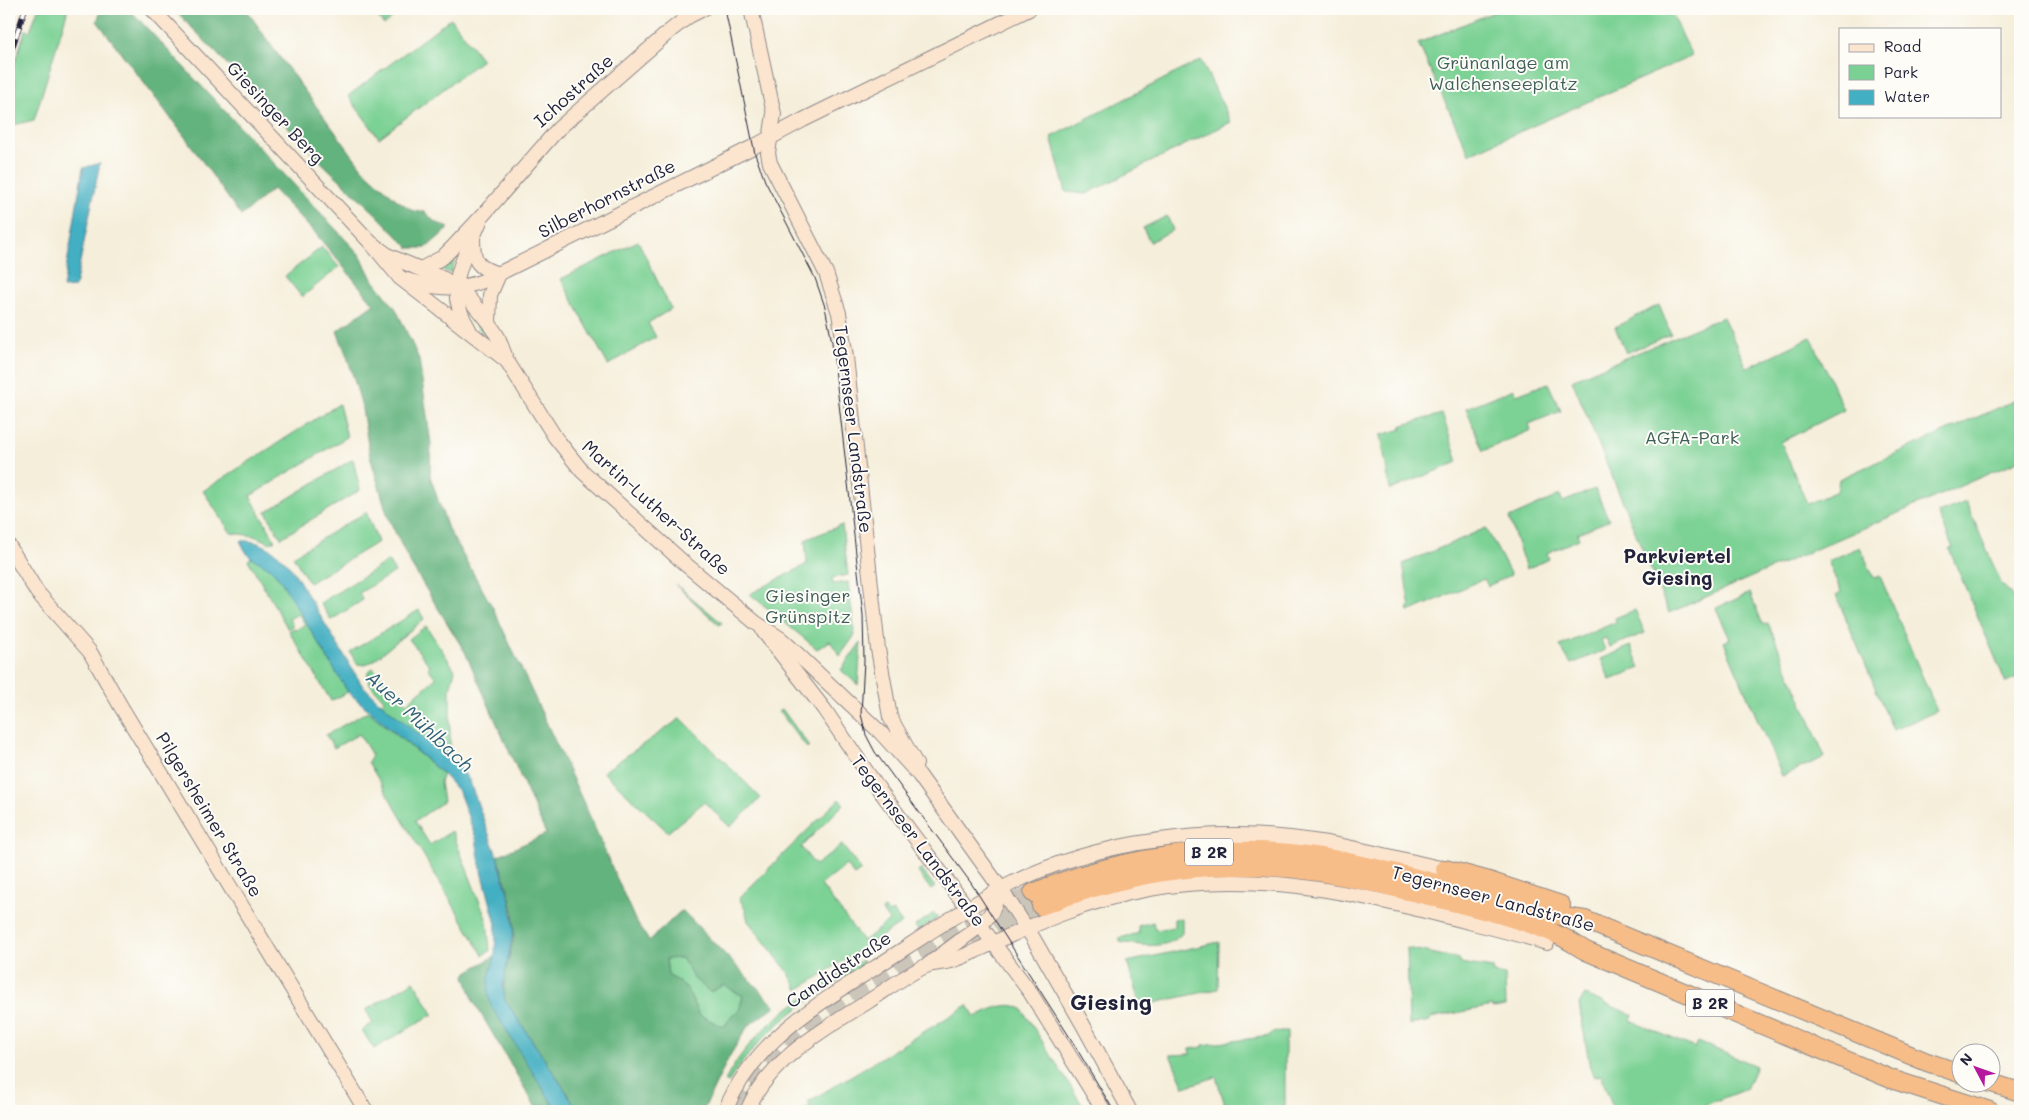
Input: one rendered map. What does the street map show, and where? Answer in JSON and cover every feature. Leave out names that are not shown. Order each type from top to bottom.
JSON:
[{"type":"highway","name":"Tegernseer Landstraße","points":[[1952,1071],[1927,1062],[1585,920],[1556,916],[1484,895],[1358,864],[1299,854],[1208,852],[1157,858],[1090,873],[1037,900],[1158,873],[1216,866],[1274,867],[1362,880],[1473,908],[1560,936],[1586,951],[1891,1078],[1990,1111]]},
{"type":"highway","points":[[1445,869],[1489,881],[1553,903],[1585,920]]},
{"type":"highway","points":[[1547,943],[1586,951]]},
{"type":"highway","points":[[2002,1086],[2020,1092]]},
{"type":"main road","name":"Giesinger Berg","points":[[152,9],[371,243],[387,265],[431,303]]},
{"type":"main road","name":"Ichostraße","points":[[421,269],[443,256],[483,215],[558,129],[671,30],[689,16],[703,9]]},
{"type":"main road","name":"Tegernseer Landstraße","points":[[751,9],[774,114],[768,153],[770,163],[819,257],[839,313],[846,356],[878,649],[890,717],[913,757],[918,775]]},
{"type":"main road","name":"Silberhornstraße","points":[[457,287],[477,284],[498,274],[771,138],[803,120],[1029,9]]},
{"type":"main road","name":"Ichostraße","points":[[457,287],[461,260],[483,215]]},
{"type":"main road","points":[[473,238],[473,254],[476,260],[484,268],[498,274],[490,295],[489,323]]},
{"type":"main road","name":"Giesinger Berg","points":[[371,243],[389,256],[444,279],[457,287]]},
{"type":"main road","points":[[400,278],[442,288],[457,287]]},
{"type":"main road","name":"Martin-Luther-Straße","points":[[457,287],[475,304],[489,323],[498,338],[507,361],[552,431],[582,471],[684,563],[756,623],[781,639],[876,729]]},
{"type":"main road","name":"Martin-Luther-Straße","points":[[457,287],[458,307],[472,333]]},
{"type":"main road","name":"Martin-Luther-Straße","points":[[431,303],[507,361]]},
{"type":"main road","name":"Pilgersheimer Straße","points":[[9,546],[37,592],[90,652],[120,705],[366,1111]]},
{"type":"main road","name":"Martin-Luther-Straße","points":[[756,623],[813,695],[843,739]]},
{"type":"main road","name":"Tegernseer Landstraße","points":[[876,729],[918,775],[1001,889],[1061,864],[1109,850],[1158,840],[1226,835],[1274,836],[1319,842],[1445,869]]},
{"type":"main road","name":"Tegernseer Landstraße","points":[[843,739],[1030,992],[1104,1111]]},
{"type":"main road","name":"Tegernseer Landstraße","points":[[1026,928],[1083,906],[1148,889],[1202,882],[1238,881],[1334,890],[1394,903],[1547,943]]},
{"type":"main road","points":[[747,1111],[764,1082],[794,1051],[926,966],[981,925],[991,913],[1001,889]]},
{"type":"main road","points":[[1001,889],[1082,1023],[1130,1111]]},
{"type":"main road","name":"Candidstraße","points":[[725,1111],[747,1070],[765,1048],[786,1028],[812,1009],[968,908],[1001,889]]},
{"type":"main road","points":[[926,966],[954,960],[1026,928]]},
{"type":"green space","points":[[38,9],[68,9],[34,120],[9,126],[9,82],[25,30],[30,31]]},
{"type":"green space","points":[[102,9],[127,9],[131,11],[360,255],[371,277],[396,309],[419,359],[431,444],[430,476],[448,529],[493,608],[587,810],[635,920],[649,941],[682,910],[775,1006],[748,1026],[729,1057],[703,1111],[579,1111],[505,1000],[504,980],[512,946],[514,919],[508,891],[497,856],[546,834],[465,652],[410,563],[388,517],[370,456],[361,403],[348,359],[337,331],[374,304],[316,234],[273,189],[241,216],[188,141],[97,21]],"holes":[[[682,958],[693,978],[710,992],[724,985],[743,996],[739,1011],[732,1015],[724,1027],[699,1015],[686,987],[668,975],[666,959]]]},
{"type":"green space","points":[[174,9],[246,9],[362,168],[396,199],[413,211],[425,212],[435,222],[449,228],[426,248],[409,248],[321,162]]},
{"type":"green space","points":[[371,9],[402,9],[384,25]]},
{"type":"green space","name":"Grünanlage am Walchenseeplatz","points":[[1501,9],[1670,9],[1692,56],[1469,154],[1418,43]]},
{"type":"green space","points":[[451,18],[482,60],[379,138],[348,96]]},
{"type":"green space","points":[[1201,60],[1231,122],[1086,194],[1066,192],[1051,137]]},
{"type":"green space","points":[[1167,216],[1173,230],[1150,242],[1143,228]]},
{"type":"green space","points":[[638,241],[671,309],[648,323],[656,337],[608,365],[561,279]]},
{"type":"green space","points":[[322,247],[339,267],[302,297],[285,276]]},
{"type":"green space","points":[[454,253],[457,255],[451,273],[440,269]]},
{"type":"green space","points":[[466,301],[493,339],[492,341],[471,318],[466,307]]},
{"type":"green space","points":[[1659,305],[1671,334],[1626,353],[1615,327]]},
{"type":"green space","name":"AGFA-Park","points":[[1723,317],[1747,368],[1811,337],[1844,410],[1781,442],[1807,504],[1837,491],[1839,479],[2020,398],[2020,460],[1669,613],[1572,380]]},
{"type":"green space","points":[[1548,383],[1561,411],[1529,424],[1531,430],[1483,451],[1466,408],[1514,389],[1517,395]]},
{"type":"green space","points":[[339,404],[347,437],[250,496],[275,540],[271,543],[254,536],[231,533],[203,491]]},
{"type":"green space","points":[[1442,414],[1458,462],[1390,490],[1381,435],[1402,429],[1401,426],[1403,425]]},
{"type":"green space","points":[[353,459],[360,490],[281,538],[266,512]]},
{"type":"green space","points":[[1595,489],[1609,520],[1577,534],[1579,539],[1547,553],[1549,559],[1526,569],[1509,518],[1560,495],[1563,502]]},
{"type":"green space","points":[[1966,502],[2001,583],[2020,605],[2020,677],[2006,683],[1949,549],[1953,548],[1938,513]]},
{"type":"green space","points":[[366,512],[378,542],[309,583],[293,556]]},
{"type":"green space","name":"Giesinger Grünspitz","points":[[842,525],[848,575],[832,578],[833,584],[848,582],[855,635],[840,656],[830,641],[817,649],[750,594],[807,564],[805,540]]},
{"type":"green space","points":[[1486,528],[1511,575],[1488,586],[1484,579],[1409,612],[1403,564]]},
{"type":"green space","points":[[1860,547],[1874,578],[1880,576],[1937,711],[1893,730],[1836,595],[1841,592],[1828,561]]},
{"type":"green space","points":[[251,558],[264,564],[281,581],[348,692],[331,701],[289,631],[294,628],[296,630],[305,624],[298,614],[289,619],[293,626],[288,629],[248,560]]},
{"type":"green space","points":[[388,561],[395,572],[359,593],[363,600],[331,620],[320,603]]},
{"type":"green space","points":[[675,584],[722,623],[719,625]]},
{"type":"green space","points":[[1750,593],[1763,625],[1768,623],[1825,757],[1782,776],[1724,642],[1730,639],[1716,608]]},
{"type":"green space","points":[[419,610],[424,619],[373,661],[365,665],[357,664],[350,652]]},
{"type":"green space","points":[[1635,610],[1645,633],[1610,647],[1606,638],[1601,640],[1605,650],[1571,664],[1560,646],[1616,622],[1615,618]]},
{"type":"green space","points":[[426,626],[455,670],[450,689],[450,755],[448,760],[381,703],[384,700],[368,680],[368,672],[373,668],[407,703],[436,678],[428,668],[430,666],[409,639]]},
{"type":"green space","points":[[861,642],[858,685],[841,670]]},
{"type":"green space","points":[[1631,646],[1640,668],[1610,680],[1601,659]]},
{"type":"green space","points":[[782,709],[809,746],[807,748],[779,711]]},
{"type":"green space","points":[[368,711],[443,774],[440,782],[443,802],[415,821],[430,845],[452,831],[487,921],[490,951],[483,955],[368,762],[372,755],[359,734],[334,748],[326,735]]},
{"type":"green space","points":[[681,718],[761,798],[730,827],[704,802],[668,832],[603,772]]},
{"type":"green space","points":[[839,799],[844,804],[801,847],[815,865],[842,845],[861,870],[854,875],[846,865],[821,885],[863,941],[889,921],[882,911],[885,909],[889,913],[893,911],[902,923],[798,990],[789,973],[748,921],[745,909],[739,898]]},
{"type":"green space","points":[[921,869],[935,887],[931,890],[918,872]]},
{"type":"green space","points":[[934,913],[938,918],[918,931],[915,926]]},
{"type":"green space","points":[[1182,918],[1182,933],[1170,942],[1162,945],[1153,945],[1120,942],[1120,938],[1139,933],[1138,926],[1153,922],[1155,930],[1174,927],[1174,919]]},
{"type":"green space","points":[[1219,942],[1218,989],[1140,1006],[1127,962]]},
{"type":"green space","points":[[1407,948],[1459,959],[1460,963],[1493,968],[1493,973],[1505,975],[1506,1006],[1493,1008],[1493,1006],[1430,1018],[1430,1021],[1409,1025]]},
{"type":"green space","points":[[495,956],[489,977],[557,1111],[538,1111],[474,1002],[465,976],[467,972]]},
{"type":"green space","points":[[682,957],[693,978],[724,985],[743,996],[739,1011],[732,1015],[724,1027],[699,1015],[686,987],[668,975],[666,959]]},
{"type":"green space","points":[[862,960],[865,965],[807,1002],[772,1030],[742,1063],[728,1083],[725,1081],[751,1043],[767,1027],[803,998]]},
{"type":"green space","points":[[414,981],[433,1014],[374,1049],[362,1030],[373,1023],[366,1010]]},
{"type":"green space","points":[[1585,995],[1633,1015],[1631,1021],[1695,1048],[1698,1042],[1756,1066],[1746,1089],[1690,1111],[1686,1111],[1683,1106],[1672,1111],[1614,1111],[1601,1075],[1594,1077],[1590,1068],[1579,1004]]},
{"type":"green space","points":[[968,1005],[975,1017],[992,1009],[1005,1006],[1017,1006],[1022,1009],[1086,1111],[803,1111],[810,1106],[808,1102]]},
{"type":"green space","points":[[1287,1031],[1287,1040],[1285,1041],[1285,1111],[1227,1111],[1216,1077],[1184,1087],[1170,1055],[1191,1054],[1190,1049],[1203,1047],[1203,1045],[1270,1036],[1270,1034]]},
{"type":"water","points":[[100,163],[75,287],[63,288],[83,168]]},
{"type":"water","points":[[240,541],[249,541],[265,546],[285,561],[295,574],[362,685],[461,769],[469,780],[497,856],[510,900],[514,928],[503,986],[505,1000],[579,1111],[557,1111],[491,1006],[488,993],[489,977],[495,956],[496,924],[480,864],[476,838],[459,792],[443,774],[348,692],[281,581],[265,565],[250,557]]},
{"type":"tunnel","points":[[732,1104],[778,1049],[797,1031],[827,1008],[922,949],[1033,893]]},
{"type":"tunnel","points":[[971,939],[1041,906]]},
{"type":"tram line","points":[[725,9],[755,154],[765,181],[815,278],[825,307],[832,342],[863,615],[864,661],[861,714],[866,735],[875,752],[971,883],[1069,1036],[1114,1111]]},
{"type":"railway","points":[[9,58],[25,9]]},
{"type":"district","name":"Parkviertel Giesing","points":[[1677,567]]},
{"type":"district","name":"Giesing","points":[[1111,1002]]},
{"type":"water label","name":"Auer Mühlbach","points":[[420,721]]}]
